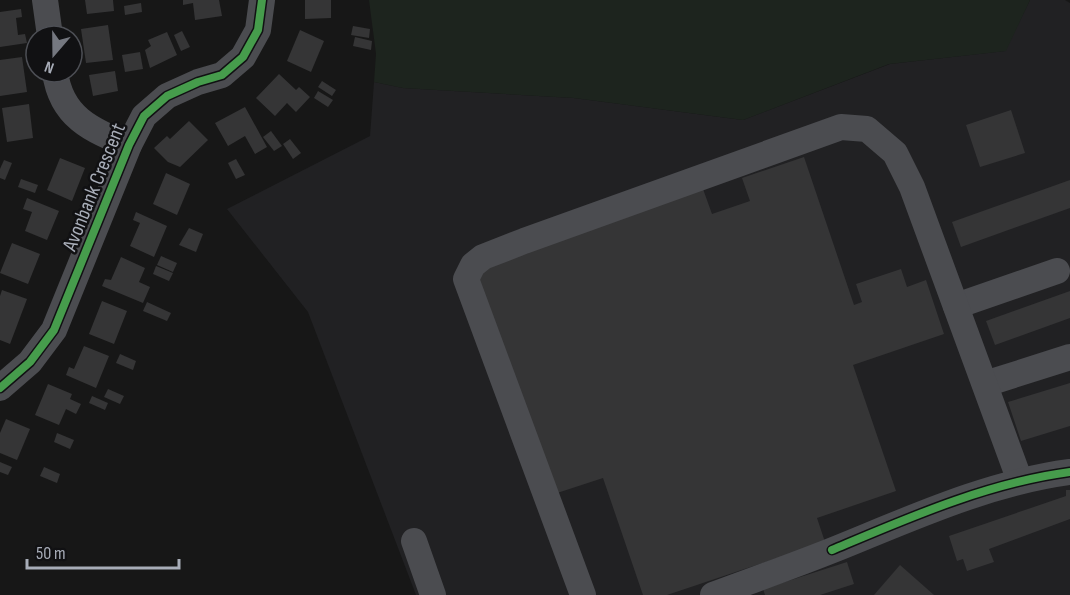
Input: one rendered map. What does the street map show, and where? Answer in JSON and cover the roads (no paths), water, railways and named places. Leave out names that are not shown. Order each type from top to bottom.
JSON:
[{"type":"street","points":[[45,0],[48,24]]},
{"type":"street","name":"Avonbank Crescent","points":[[0,388],[30,362],[54,330],[129,145],[144,116],[167,96],[198,82],[222,75],[243,57],[258,30],[262,0]]},
{"type":"street","points":[[57,84],[67,105],[83,125],[129,145]]},
{"type":"street","points":[[583,595],[466,279],[472,265],[483,257],[524,241],[841,127],[867,129],[895,153],[912,188],[1020,481]]},
{"type":"street","points":[[956,306],[1057,271]]},
{"type":"street","points":[[985,384],[1070,357]]},
{"type":"street","points":[[713,595],[832,550],[912,516],[1020,481],[1070,472]]},
{"type":"street","points":[[414,541],[434,595]]}]
